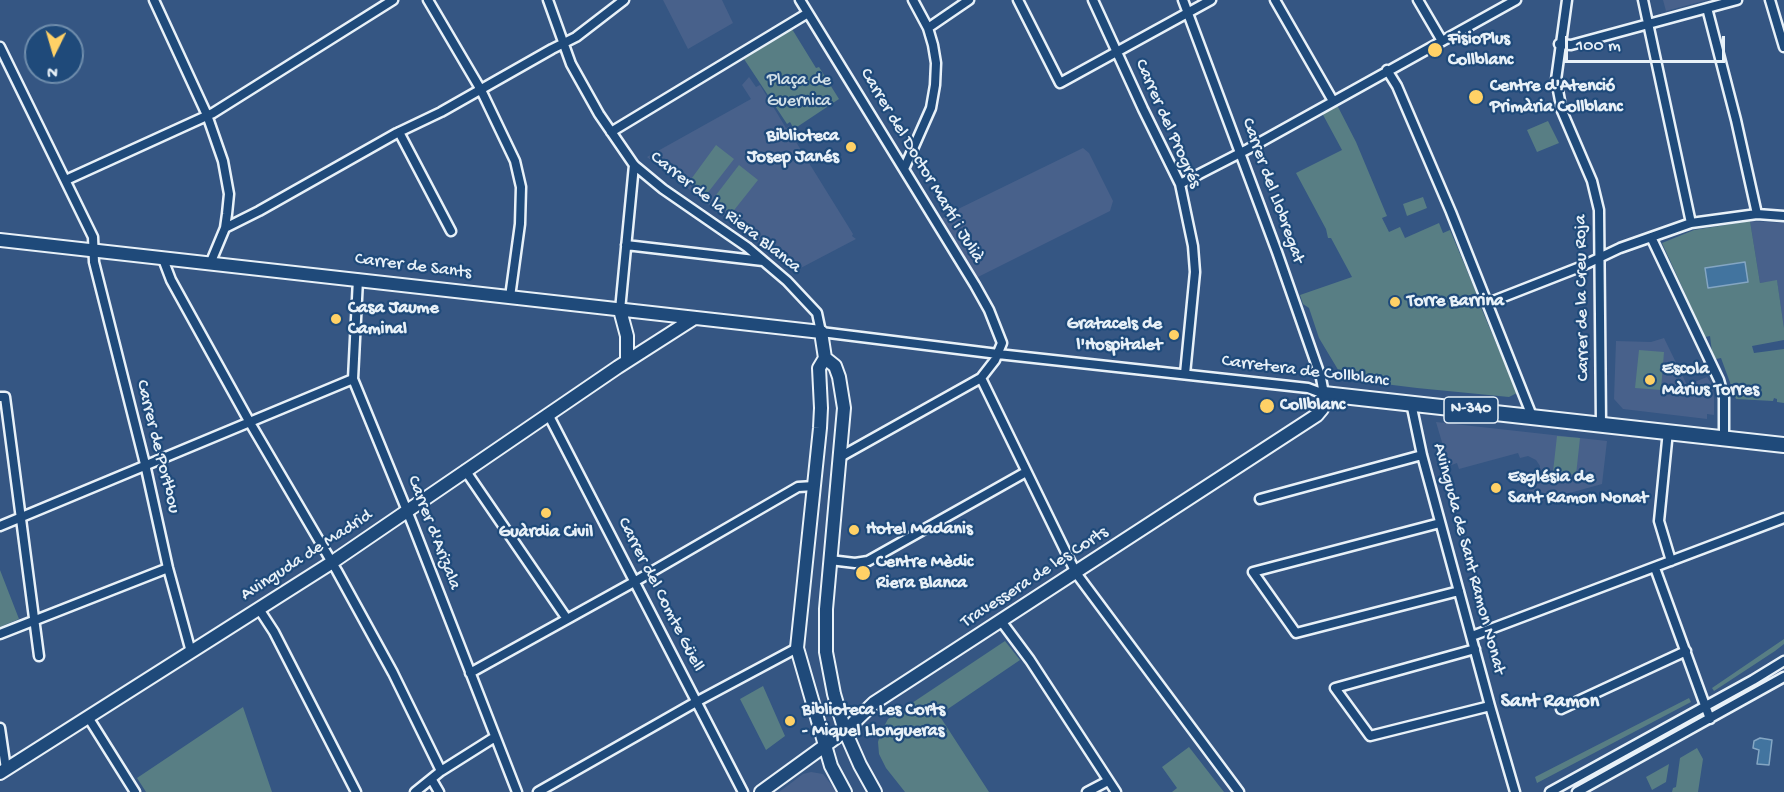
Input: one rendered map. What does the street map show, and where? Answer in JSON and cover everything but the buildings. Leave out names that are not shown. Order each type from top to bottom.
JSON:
[{"type":"main road","name":"Carretera de Collblanc","points":[[1324,394],[1784,445]]},
{"type":"street","points":[[154,0],[207,116],[223,161],[229,194],[225,228],[210,264]]},
{"type":"street","points":[[66,180],[207,116],[393,0]]},
{"type":"street","points":[[428,0],[481,90],[515,161],[521,187],[520,224],[510,297]]},
{"type":"street","name":"Carrer de la Riera Blanca","points":[[548,0],[571,64],[611,132],[634,165],[663,189],[764,261],[817,313],[825,358],[819,368],[821,408],[797,648],[824,745],[831,766],[845,792]]},
{"type":"street","points":[[225,228],[399,132],[481,90],[548,51],[576,38],[624,0]]},
{"type":"street","name":"Carrer del Doctor Martí i Julià","points":[[800,0],[989,310],[1001,337],[1002,343],[998,354]]},
{"type":"street","points":[[904,169],[931,108],[935,85],[936,63],[928,28],[913,0]]},
{"type":"street","points":[[928,28],[969,0]]},
{"type":"street","points":[[1018,0],[1060,82],[1211,0]]},
{"type":"street","name":"Carrer del Progrés","points":[[1093,0],[1180,184],[1196,272],[1185,374]]},
{"type":"street","name":"Carrer del Llobregat","points":[[1183,0],[1241,153],[1321,378],[1324,394]]},
{"type":"street","points":[[1275,0],[1333,101]]},
{"type":"street","points":[[1418,0],[1442,41]]},
{"type":"street","points":[[1180,184],[1241,153],[1516,0]]},
{"type":"street","name":"Carrer de la Creu Roja","points":[[1567,0],[1556,70],[1557,91],[1566,122],[1597,197],[1599,210],[1601,424]]},
{"type":"street","points":[[1643,0],[1691,223]]},
{"type":"street","points":[[1559,44],[1570,45],[1737,0]]},
{"type":"street","points":[[1770,0],[1784,47]]},
{"type":"street","points":[[1707,9],[1736,120],[1757,214]]},
{"type":"street","points":[[611,132],[808,13]]},
{"type":"street","name":"Carrer de Portbou","points":[[0,47],[93,237],[94,262],[145,464],[168,568],[191,652]]},
{"type":"street","points":[[1387,70],[1402,97],[1488,303],[1532,416]]},
{"type":"street","points":[[399,132],[451,231]]},
{"type":"street","points":[[627,360],[627,336],[620,310],[634,165]]},
{"type":"street","points":[[1488,303],[1580,267],[1599,257],[1691,223],[1757,214],[1784,216]]},
{"type":"street","points":[[1651,237],[1719,380],[1724,398],[1725,438]]},
{"type":"street","name":"Carrer de Sants","points":[[0,240],[821,332]]},
{"type":"street","points":[[626,245],[764,261]]},
{"type":"street","points":[[163,259],[171,280],[249,421],[393,673],[441,771]]},
{"type":"street","name":"Carrer d'Arizala","points":[[358,279],[353,379],[517,792]]},
{"type":"street","name":"Avinguda de Madrid","points":[[3,771],[331,563],[627,360],[693,319]]},
{"type":"street","name":"Carretera de Collblanc","points":[[821,332],[1308,388],[1324,394]]},
{"type":"street","points":[[840,457],[981,378],[998,354]]},
{"type":"street","name":"Carrer de la Riera Blanca","points":[[825,358],[836,366],[843,398],[825,630],[828,661],[845,731],[875,792]]},
{"type":"street","points":[[981,378],[1076,573],[1239,792]]},
{"type":"street","points":[[0,526],[353,379]]},
{"type":"street","name":"Travessera de les Corts","points":[[761,792],[845,731],[868,708],[1317,415],[1322,409],[1324,394]]},
{"type":"street","points":[[2,397],[39,656]]},
{"type":"street","name":"Avinguda de Sant Ramon Nonat","points":[[1411,403],[1440,523],[1515,792]]},
{"type":"street","name":"Carrer del Comte Güell","points":[[548,414],[743,792]]},
{"type":"street","points":[[1668,431],[1659,521],[1671,561]]},
{"type":"street","points":[[1260,499],[1422,455]]},
{"type":"street","points":[[465,470],[567,619]]},
{"type":"street","points":[[830,560],[855,563],[868,561],[1026,472]]},
{"type":"street","points":[[470,673],[798,487],[824,492],[836,499]]},
{"type":"street","points":[[1472,636],[1784,518]]},
{"type":"street","points":[[1440,523],[1253,572],[1296,633],[1460,591]]},
{"type":"street","points":[[0,634],[168,568]]},
{"type":"street","points":[[1655,568],[1710,719]]},
{"type":"street","points":[[259,609],[274,632],[356,792]]},
{"type":"street","points":[[1001,621],[1030,660],[1116,792]]},
{"type":"street","points":[[538,792],[696,702],[797,648]]},
{"type":"street","points":[[1475,649],[1335,688],[1370,736],[1490,706]]},
{"type":"street","points":[[1561,709],[1686,651]]},
{"type":"street","points":[[1550,792],[1761,676],[1784,661]]},
{"type":"street","points":[[1577,792],[1784,677]]},
{"type":"street","points":[[837,702],[850,713],[868,708]]},
{"type":"street","points":[[87,717],[135,792]]},
{"type":"street","points":[[0,728],[3,771]]},
{"type":"street","points":[[415,792],[441,771],[495,737]]},
{"type":"street","points":[[432,780],[439,792]]},
{"type":"street","points":[[1087,792],[1108,781]]},
{"type":"shaded area","points":[[663,0],[722,0],[733,23],[688,49]]},
{"type":"shaded area","points":[[1663,0],[1707,0],[1666,11]]},
{"type":"shaded area","points":[[749,77],[756,87],[760,85],[786,128],[789,126],[798,140],[796,142],[853,234],[852,236],[856,239],[795,271],[647,157],[751,99],[742,85]]},
{"type":"shaded area","points":[[1083,148],[1089,153],[1113,201],[1110,211],[978,277],[941,219]]},
{"type":"shaded area","points":[[1750,221],[1784,223],[1784,328],[1777,281],[1760,283]]},
{"type":"shaded area","points":[[1745,262],[1748,282],[1708,288],[1705,268]]},
{"type":"shaded area","name":"Escola Màrius Torres","points":[[1664,338],[1687,385],[1707,377],[1711,383],[1714,415],[1707,414],[1707,419],[1623,409],[1614,399],[1616,341],[1651,342]]},
{"type":"shaded area","points":[[1436,422],[1607,441],[1602,484],[1530,504],[1527,491],[1530,490],[1526,479],[1539,473],[1540,466],[1536,460],[1528,456],[1520,458],[1518,453],[1459,469],[1457,463],[1449,466]]},
{"type":"shaded area","points":[[1760,738],[1772,740],[1769,765],[1757,764],[1759,750],[1753,748],[1754,741]]},
{"type":"shaded area","points":[[811,772],[823,774],[837,792],[779,792],[803,774]]},
{"type":"green space","name":"Plaça de Guernica","points":[[792,29],[816,68],[819,67],[839,99],[794,129],[790,122],[787,124],[744,59]]},
{"type":"green space","points":[[1337,105],[1356,142],[1387,216],[1382,218],[1389,232],[1400,227],[1405,238],[1439,223],[1443,233],[1450,230],[1478,297],[1475,299],[1476,303],[1480,305],[1517,393],[1509,397],[1417,388],[1344,379],[1340,373],[1319,338],[1309,308],[1303,304],[1300,295],[1352,277],[1331,238],[1328,238],[1326,229],[1296,173],[1342,150],[1322,113]]},
{"type":"green space","points":[[1548,121],[1559,143],[1537,152],[1527,130]]},
{"type":"green space","points":[[716,145],[734,159],[706,195],[689,182]]},
{"type":"green space","points":[[739,165],[758,180],[731,214],[713,199]]},
{"type":"green space","points":[[1423,197],[1427,208],[1407,216],[1403,204]]},
{"type":"green space","points":[[1750,221],[1760,283],[1777,280],[1784,328],[1784,340],[1752,346],[1754,353],[1784,349],[1784,403],[1777,402],[1774,398],[1773,401],[1736,399],[1721,358],[1716,359],[1712,352],[1710,336],[1705,337],[1662,243],[1694,230]]},
{"type":"green space","points":[[1639,350],[1664,352],[1661,390],[1635,388]]},
{"type":"green space","points":[[1557,436],[1580,438],[1576,475],[1553,472]]},
{"type":"green space","points":[[0,570],[19,619],[0,627]]},
{"type":"green space","points":[[1784,639],[1784,644],[1775,651],[1714,691],[1712,688]]},
{"type":"green space","points":[[1005,641],[1020,660],[939,715],[989,792],[905,792],[886,768],[879,754],[878,742],[888,719]]},
{"type":"green space","points":[[763,686],[785,736],[766,750],[740,699]]},
{"type":"green space","points":[[1689,698],[1691,702],[1537,783],[1535,777]]},
{"type":"green space","points":[[243,707],[272,792],[146,792],[137,778]]},
{"type":"green space","points":[[1189,747],[1224,792],[1172,792],[1177,788],[1162,767]]},
{"type":"green space","points":[[1697,748],[1703,759],[1698,792],[1672,792],[1676,787],[1680,758]]},
{"type":"green space","points":[[1669,764],[1666,782],[1652,790],[1646,777]]},
{"type":"place","name":"FisioPlus Collblanc","points":[[1435,50]]},
{"type":"place","name":"Centre d'Atenció Primària Collblanc","points":[[1476,97]]},
{"type":"place","name":"Biblioteca Josep Janés","points":[[851,147]]},
{"type":"place","name":"Torre Barrina","points":[[1395,302]]},
{"type":"place","name":"Casa Jaume Caminal","points":[[336,319]]},
{"type":"place","name":"Gratacels de l'Hospitalet","points":[[1174,335]]},
{"type":"place","name":"Escola Màrius Torres","points":[[1650,380]]},
{"type":"place","name":"Collblanc","points":[[1267,406]]},
{"type":"place","name":"Església de Sant Ramon Nonat","points":[[1496,488]]},
{"type":"place","name":"Guàrdia Civil","points":[[546,513]]},
{"type":"place","name":"Hotel Madanis","points":[[854,530]]},
{"type":"place","name":"Centre Mèdic Riera Blanca","points":[[863,573]]},
{"type":"place","name":"Biblioteca Les Corts - Miquel Llongueras","points":[[790,721]]},
{"type":"district","name":"Sant Ramon","points":[[1550,703]]}]
